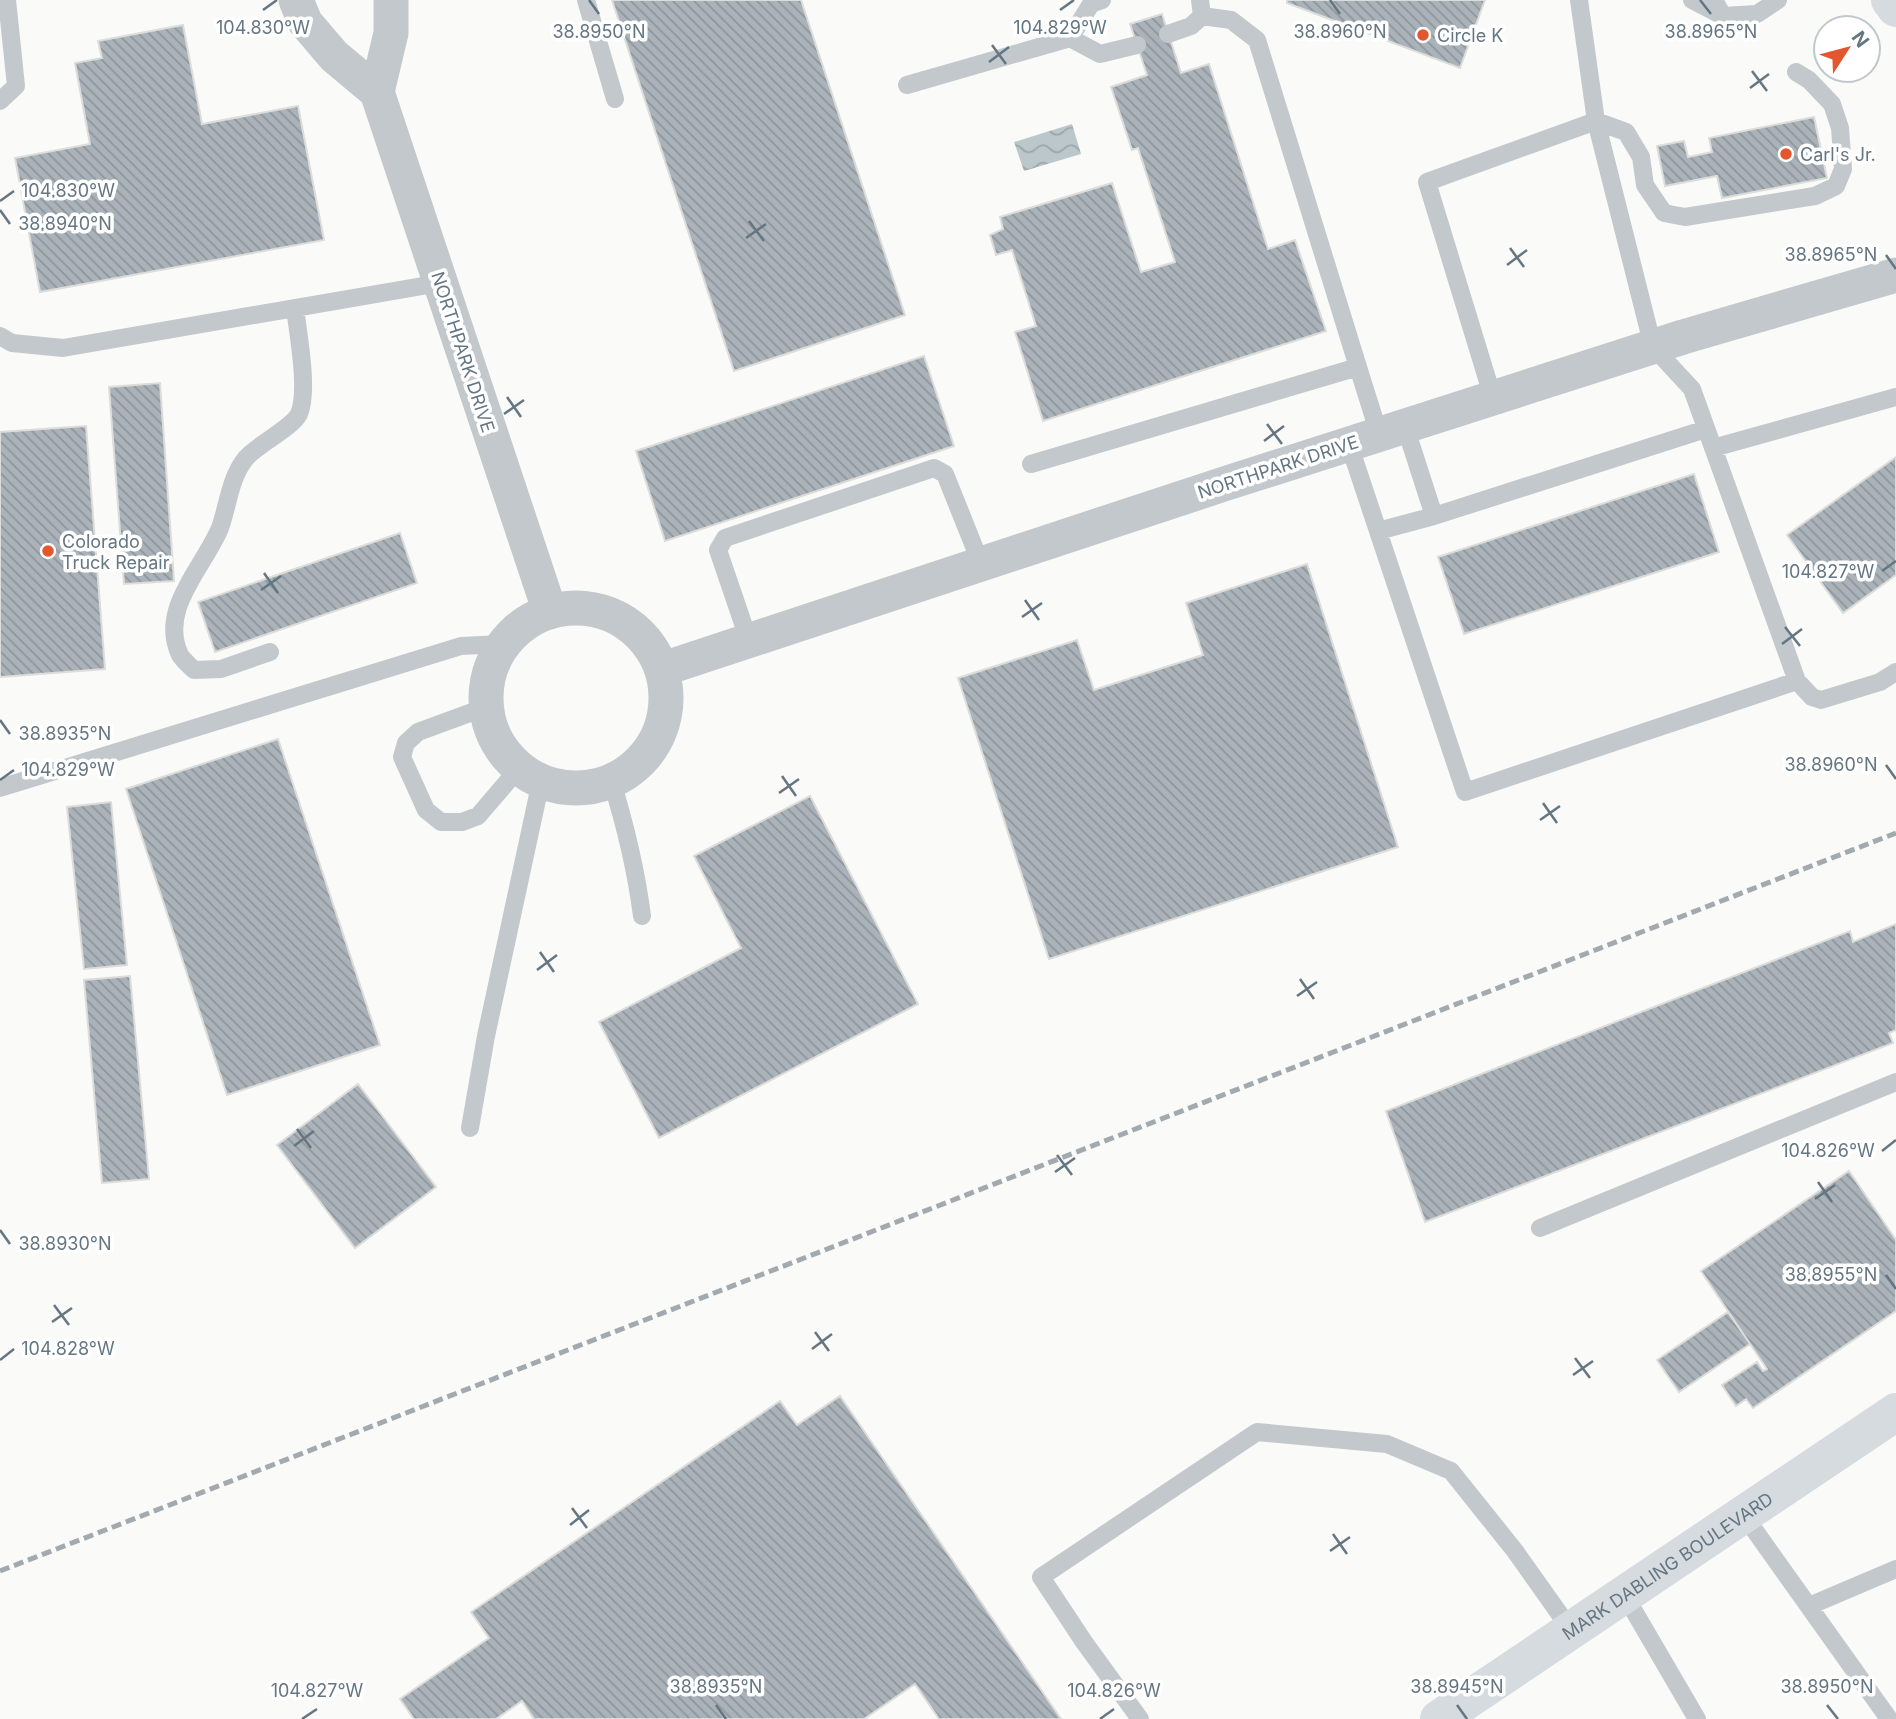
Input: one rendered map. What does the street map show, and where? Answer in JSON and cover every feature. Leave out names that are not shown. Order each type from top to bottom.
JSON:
[{"type":"street","points":[[296,0],[305,22],[334,56],[377,92],[391,33],[391,0]]},
{"type":"street","points":[[1890,0],[1896,8]]},
{"type":"street","name":"NORTHPARK DRIVE","points":[[377,92],[550,612]]},
{"type":"street","name":"NORTHPARK DRIVE","points":[[663,669],[1493,398],[1896,275]]},
{"type":"street","points":[[565,607],[589,608],[625,621],[654,651],[663,669],[667,703],[658,736],[636,766],[595,786],[568,788],[530,775],[498,744],[486,707],[488,674],[503,644],[537,616],[550,612],[565,607]]},
{"type":"street","name":"MARK DABLING BOULEVARD","points":[[1438,1719],[1896,1412]]},
{"type":"lane","points":[[0,101],[16,86],[7,0]]},
{"type":"lane","points":[[586,0],[615,99]]},
{"type":"lane","points":[[907,85],[1070,38],[1091,4],[1102,0]]},
{"type":"lane","points":[[1578,0],[1596,121],[1653,347],[1692,389],[1797,681],[1812,697],[1821,700],[1880,682],[1896,672]]},
{"type":"lane","points":[[1692,0],[1719,8],[1757,14],[1778,0]]},
{"type":"lane","points":[[1168,33],[1191,26],[1201,8],[1231,20],[1257,40],[1378,435],[1378,531],[1465,792],[1797,681]]},
{"type":"lane","points":[[1070,38],[1100,54],[1137,45]]},
{"type":"lane","points":[[1493,398],[1427,182],[1596,121],[1626,132],[1641,157],[1645,186],[1664,213],[1685,218],[1815,196],[1836,186],[1843,169],[1840,128],[1832,104],[1810,80],[1796,72]]},
{"type":"lane","points":[[0,336],[12,343],[63,348],[440,283]]},
{"type":"lane","points":[[270,652],[221,669],[194,670],[180,656],[174,633],[178,607],[188,582],[220,527],[236,476],[244,461],[298,415],[303,392],[295,308]]},
{"type":"lane","points":[[1031,464],[1358,367]]},
{"type":"lane","points":[[1713,447],[1896,397]]},
{"type":"lane","points":[[1378,531],[1434,516],[1706,429]]},
{"type":"lane","points":[[1378,435],[1434,516]]},
{"type":"lane","points":[[749,641],[718,550],[725,538],[934,468],[945,474],[981,564]]},
{"type":"lane","points":[[0,788],[461,646],[503,644]]},
{"type":"lane","points":[[486,707],[418,732],[406,743],[402,757],[426,810],[441,821],[462,822],[478,816],[530,775]]},
{"type":"lane","points":[[470,1128],[530,775]]},
{"type":"lane","points":[[611,779],[630,846],[642,916]]},
{"type":"lane","points":[[1540,1228],[1896,1082]]},
{"type":"lane","points":[[1140,1719],[1041,1577],[1257,1432],[1387,1444],[1451,1471],[1515,1551],[1571,1630]]},
{"type":"lane","points":[[1743,1514],[1889,1719]]},
{"type":"lane","points":[[1809,1606],[1896,1569]]},
{"type":"lane","points":[[1624,1594],[1697,1719]]},
{"type":"water","points":[[1072,124],[1081,154],[1024,171],[1014,142]]},
{"type":"building","points":[[612,0],[801,0],[905,315],[734,371]]},
{"type":"building","name":"Circle K","points":[[1287,0],[1485,0],[1460,68],[1287,3]]},
{"type":"building","points":[[1162,14],[1181,73],[1209,64],[1268,249],[1295,240],[1326,331],[1043,421],[1015,332],[1036,326],[1012,250],[996,255],[990,235],[1003,229],[1000,217],[1112,183],[1141,272],[1175,262],[1138,148],[1132,150],[1111,87],[1147,75],[1130,24]]},
{"type":"building","points":[[183,25],[202,124],[298,106],[324,240],[40,292],[15,158],[90,144],[75,63],[102,58],[98,41]]},
{"type":"building","points":[[1814,117],[1827,178],[1722,198],[1717,176],[1665,186],[1657,146],[1684,141],[1688,157],[1712,152],[1709,138]]},
{"type":"building","points":[[924,356],[954,446],[665,541],[636,451]]},
{"type":"building","points":[[160,383],[174,581],[124,584],[109,387]]},
{"type":"building","name":"Colorado Truck Repair","points":[[86,426],[105,669],[0,677],[0,432]]},
{"type":"building","points":[[1896,457],[1896,575],[1843,613],[1787,535]]},
{"type":"building","points":[[1694,474],[1719,552],[1464,634],[1438,557]]},
{"type":"building","points":[[400,533],[417,583],[215,652],[198,602]]},
{"type":"building","points":[[1307,564],[1398,847],[1049,959],[958,678],[1077,640],[1094,690],[1203,655],[1186,603]]},
{"type":"building","points":[[278,739],[380,1045],[227,1095],[126,789]]},
{"type":"building","points":[[810,796],[918,1004],[659,1138],[599,1022],[741,948],[694,856]]},
{"type":"building","points":[[111,802],[127,965],[84,969],[67,807]]},
{"type":"building","points":[[1896,924],[1896,1030],[1889,1033],[1893,1043],[1425,1222],[1386,1111],[1850,931],[1853,942]]},
{"type":"building","points":[[130,976],[149,1179],[102,1183],[84,980]]},
{"type":"building","points":[[358,1084],[436,1187],[355,1248],[277,1145]]},
{"type":"building","points":[[1849,1171],[1896,1240],[1896,1311],[1753,1408],[1746,1399],[1736,1406],[1722,1385],[1757,1362],[1763,1371],[1767,1369],[1701,1271]]},
{"type":"building","points":[[1728,1312],[1750,1344],[1679,1392],[1657,1360]]},
{"type":"building","points":[[840,1396],[1061,1719],[939,1719],[915,1684],[864,1719],[534,1719],[522,1701],[496,1719],[414,1719],[400,1699],[489,1638],[471,1612],[780,1401],[797,1425]]},
{"type":"railway","points":[[0,1571],[1896,833]]},
{"type":"place","name":"Circle K","points":[[1423,35]]},
{"type":"place","name":"Carl's Jr.","points":[[1786,154]]},
{"type":"place","name":"Colorado Truck Repair","points":[[48,551]]}]
